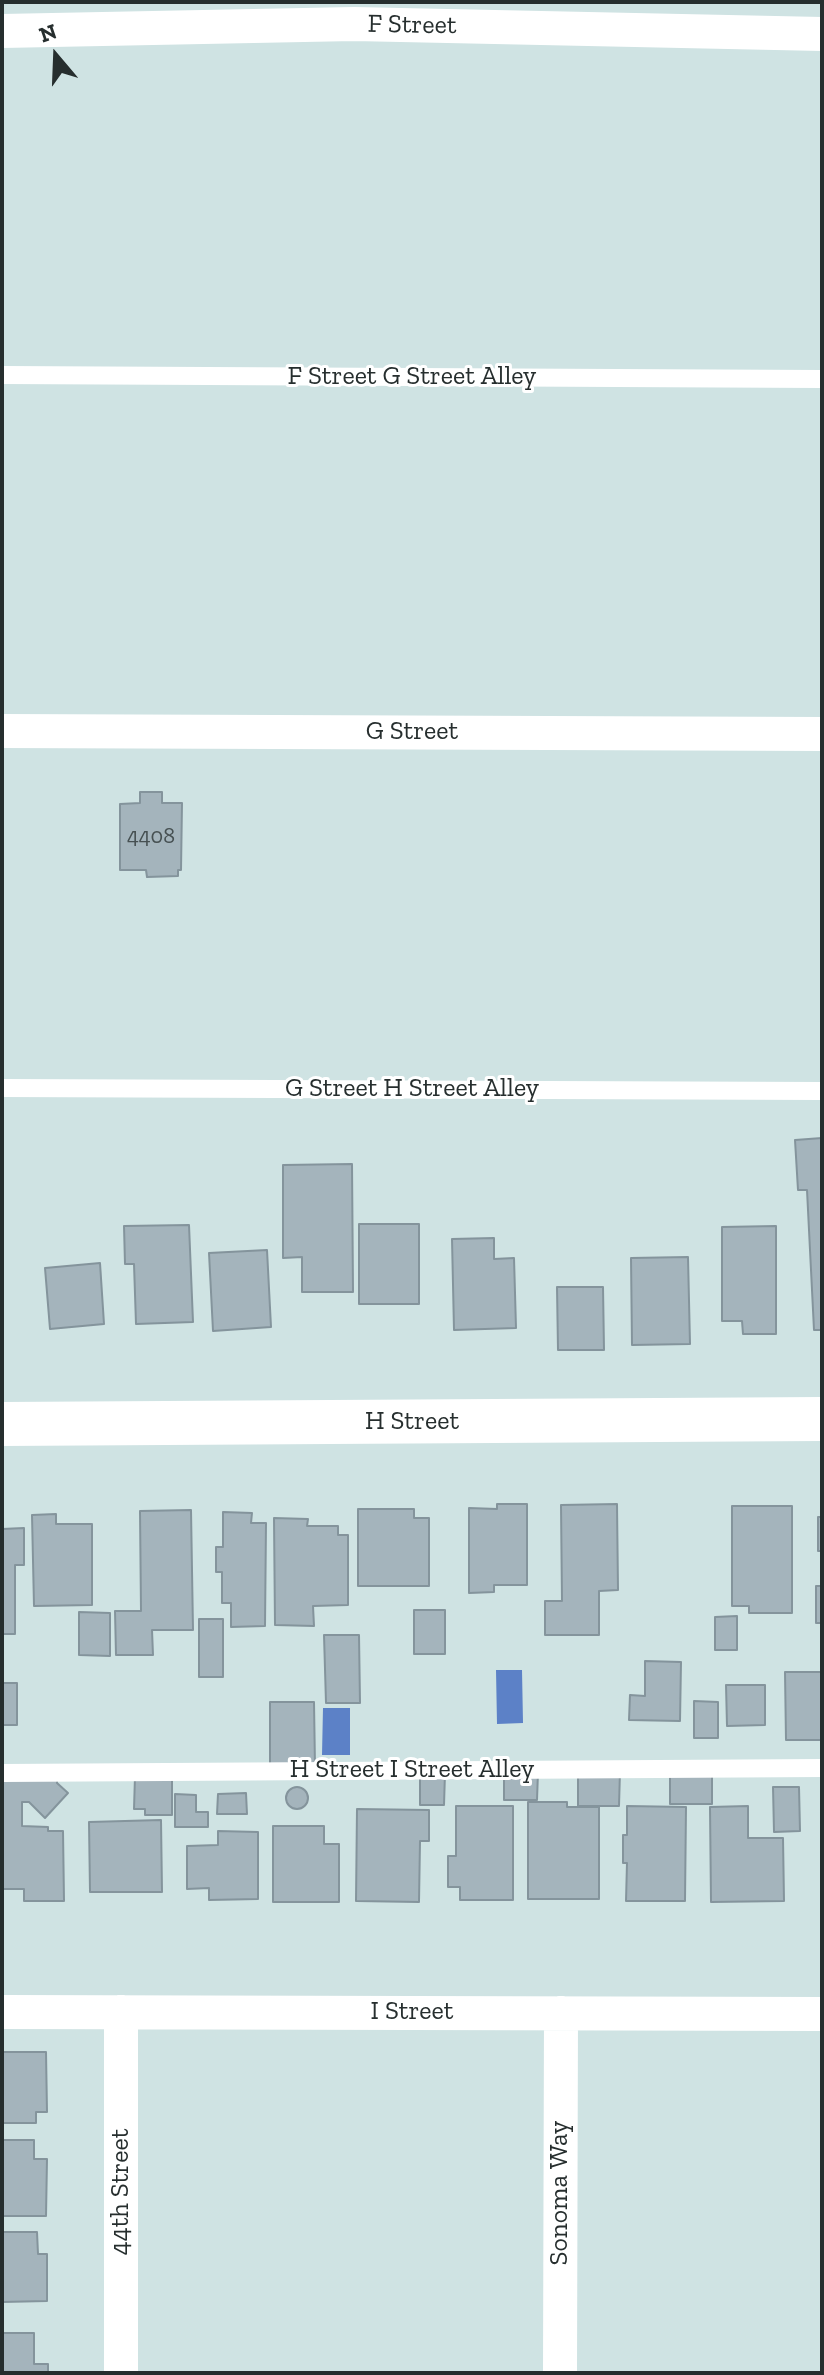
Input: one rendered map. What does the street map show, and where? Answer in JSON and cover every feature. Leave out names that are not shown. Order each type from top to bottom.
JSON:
[{"type":"main road","name":"H Street","points":[[2,1424],[822,1419]]},
{"type":"street","name":"F Street","points":[[2,31],[355,13],[822,34]]},
{"type":"street","name":"G Street","points":[[2,731],[822,734]]},
{"type":"street","name":"I Street","points":[[2,2012],[822,2014]]},
{"type":"street","name":"44th Street","points":[[121,2012],[121,2373]]},
{"type":"street","name":"Sonoma Way","points":[[560,2373],[561,2013]]},
{"type":"lane","name":"F Street G Street Alley","points":[[2,375],[822,379]]},
{"type":"lane","name":"G Street H Street Alley","points":[[2,1088],[822,1091]]},
{"type":"lane","name":"H Street I Street Alley","points":[[2,1773],[822,1768]]},
{"type":"water","points":[[496,1670],[522,1670],[523,1723],[497,1724]]},
{"type":"water","points":[[323,1708],[350,1708],[350,1755],[322,1755]]},
{"type":"building","points":[[140,792],[162,792],[162,803],[182,803],[181,870],[178,870],[178,876],[147,877],[146,870],[120,870],[120,804],[140,803]]},
{"type":"building","points":[[822,1138],[822,1330],[814,1330],[807,1190],[798,1190],[795,1140]]},
{"type":"building","points":[[352,1164],[353,1292],[302,1292],[302,1257],[283,1258],[283,1165]]},
{"type":"building","points":[[359,1224],[419,1224],[419,1304],[359,1304]]},
{"type":"building","points":[[189,1225],[193,1322],[136,1324],[134,1264],[125,1264],[124,1226]]},
{"type":"building","points":[[776,1226],[776,1334],[743,1334],[742,1321],[722,1321],[722,1227]]},
{"type":"building","points":[[494,1238],[494,1259],[514,1258],[516,1328],[454,1330],[452,1239]]},
{"type":"building","points":[[267,1250],[271,1327],[213,1331],[209,1253]]},
{"type":"building","points":[[688,1257],[690,1344],[632,1345],[631,1258]]},
{"type":"building","points":[[100,1263],[104,1324],[50,1329],[45,1268]]},
{"type":"building","points":[[557,1287],[603,1287],[604,1350],[558,1350]]},
{"type":"building","points":[[497,1504],[527,1504],[527,1585],[494,1585],[494,1592],[469,1593],[469,1508],[497,1509]]},
{"type":"building","points":[[617,1504],[618,1590],[599,1591],[599,1635],[545,1635],[545,1601],[562,1601],[561,1505]]},
{"type":"building","points":[[732,1506],[792,1506],[792,1613],[749,1613],[749,1606],[732,1606]]},
{"type":"building","points":[[358,1509],[414,1509],[414,1518],[429,1518],[429,1586],[358,1586]]},
{"type":"building","points":[[191,1510],[193,1630],[152,1630],[153,1655],[116,1655],[115,1611],[141,1611],[140,1511]]},
{"type":"building","points":[[223,1512],[252,1513],[251,1523],[266,1523],[265,1626],[231,1627],[231,1603],[222,1603],[222,1572],[216,1572],[216,1547],[223,1547]]},
{"type":"building","points":[[56,1514],[56,1524],[92,1524],[92,1605],[34,1606],[32,1515]]},
{"type":"building","points":[[818,1517],[822,1517],[822,1551],[818,1551]]},
{"type":"building","points":[[274,1518],[308,1519],[307,1526],[338,1526],[338,1535],[348,1535],[348,1605],[313,1606],[314,1626],[275,1625]]},
{"type":"building","points":[[24,1528],[24,1565],[15,1565],[15,1634],[2,1634],[2,1529]]},
{"type":"building","points":[[816,1586],[822,1586],[822,1623],[816,1623]]},
{"type":"building","points":[[414,1610],[445,1610],[445,1654],[414,1654]]},
{"type":"building","points":[[79,1612],[110,1613],[110,1656],[79,1655]]},
{"type":"building","points":[[737,1616],[737,1650],[715,1650],[715,1617]]},
{"type":"building","points":[[199,1619],[223,1619],[223,1677],[199,1677]]},
{"type":"building","points":[[324,1635],[359,1635],[360,1703],[326,1703]]},
{"type":"building","points":[[645,1661],[681,1662],[680,1721],[629,1720],[630,1695],[645,1696]]},
{"type":"building","points":[[785,1672],[822,1672],[822,1740],[786,1740]]},
{"type":"building","points":[[2,1683],[17,1683],[17,1725],[2,1725]]},
{"type":"building","points":[[726,1685],[765,1685],[765,1725],[727,1726]]},
{"type":"building","points":[[694,1701],[718,1702],[718,1738],[694,1738]]},
{"type":"building","points":[[270,1702],[314,1702],[315,1767],[270,1767]]},
{"type":"building","points":[[57,1766],[57,1783],[68,1793],[45,1818],[29,1802],[22,1802],[22,1826],[63,1831],[64,1901],[24,1901],[24,1889],[2,1889],[2,1767]]},
{"type":"building","points":[[670,1770],[712,1770],[712,1804],[670,1804]]},
{"type":"building","points":[[578,1771],[620,1771],[619,1806],[578,1806]]},
{"type":"building","points":[[172,1772],[172,1815],[145,1815],[145,1809],[134,1809],[135,1776]]},
{"type":"building","points":[[504,1772],[538,1772],[537,1800],[504,1800]]},
{"type":"building","points":[[420,1773],[445,1773],[444,1805],[420,1805]]},
{"type":"building","points":[[297,1787],[305,1790],[308,1798],[305,1806],[297,1809],[289,1806],[286,1798],[289,1790]]},
{"type":"building","points":[[773,1787],[799,1787],[800,1831],[774,1832]]},
{"type":"building","points":[[246,1793],[247,1814],[217,1814],[218,1794]]},
{"type":"building","points":[[175,1794],[196,1795],[196,1812],[208,1812],[208,1827],[175,1827]]},
{"type":"building","points":[[528,1802],[567,1802],[567,1807],[599,1807],[599,1899],[528,1899]]},
{"type":"building","points":[[456,1806],[513,1806],[513,1900],[460,1900],[460,1887],[448,1887],[448,1856],[456,1856]]},
{"type":"building","points":[[627,1806],[686,1807],[685,1901],[626,1901],[627,1863],[623,1863],[623,1835],[627,1835]]},
{"type":"building","points":[[748,1806],[748,1838],[783,1838],[784,1901],[711,1902],[710,1807]]},
{"type":"building","points":[[357,1809],[429,1810],[429,1841],[420,1841],[419,1902],[356,1901]]},
{"type":"building","points":[[161,1820],[162,1892],[90,1892],[89,1822]]},
{"type":"building","points":[[273,1826],[324,1826],[324,1844],[339,1844],[339,1902],[273,1902]]},
{"type":"building","points":[[218,1831],[258,1832],[258,1899],[209,1900],[209,1888],[187,1889],[187,1846],[218,1845]]},
{"type":"building","points":[[2,2052],[46,2052],[47,2112],[36,2112],[36,2123],[2,2123]]},
{"type":"building","points":[[2,2140],[34,2140],[34,2159],[47,2159],[46,2216],[2,2216]]},
{"type":"building","points":[[2,2232],[37,2232],[38,2254],[47,2254],[47,2301],[2,2302]]},
{"type":"building","points":[[2,2333],[34,2333],[34,2364],[48,2364],[48,2373],[2,2373]]}]
